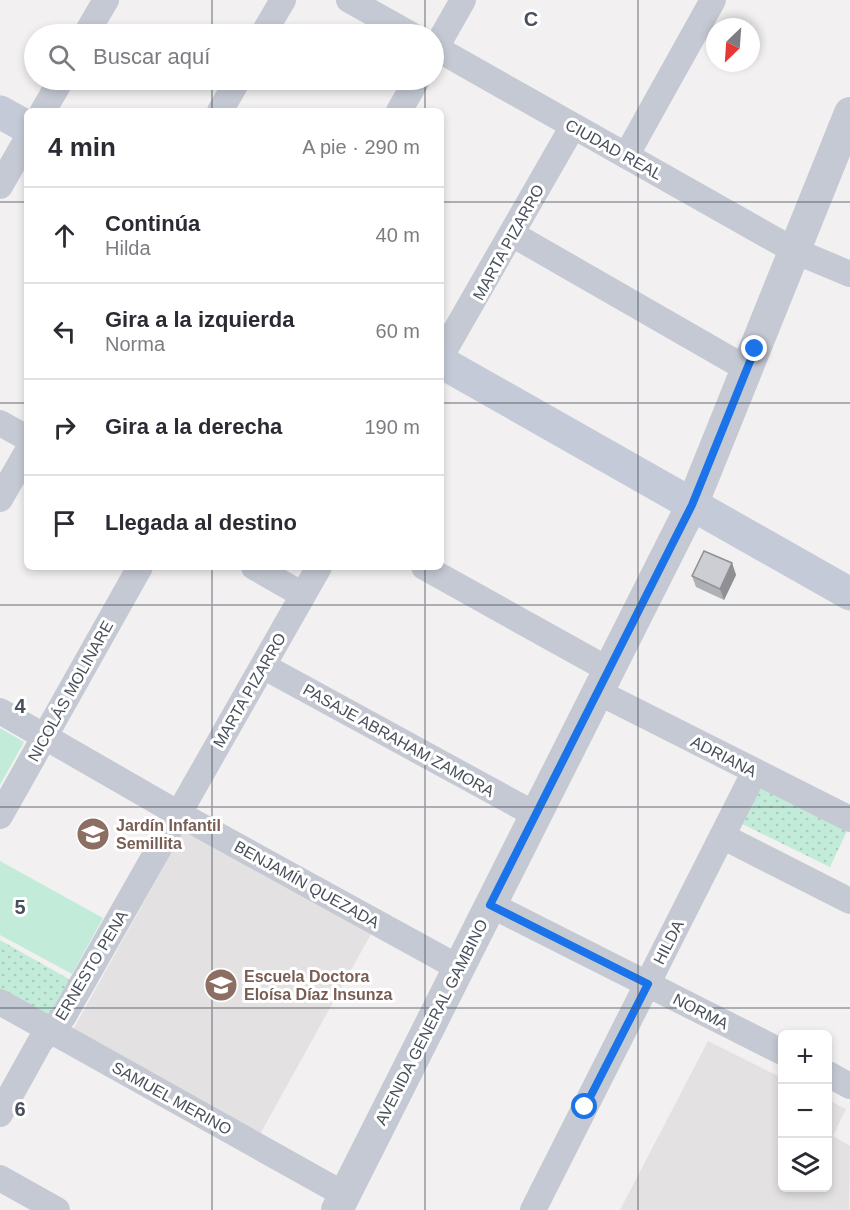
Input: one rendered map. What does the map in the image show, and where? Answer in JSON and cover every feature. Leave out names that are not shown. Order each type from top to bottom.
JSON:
[{"type":"main road","points":[[0,112],[24,125]]},
{"type":"main road","points":[[444,364],[692,505],[847,586]]},
{"type":"street","points":[[269,24],[283,0]]},
{"type":"street","points":[[349,0],[392,24]]},
{"type":"street","points":[[444,32],[462,0]]},
{"type":"street","points":[[626,156],[713,0]]},
{"type":"street","points":[[91,24],[101,2]]},
{"type":"street","name":"CIUDAD REAL","points":[[444,55],[795,251],[850,274]]},
{"type":"street","points":[[45,108],[55,90]]},
{"type":"street","points":[[222,108],[232,90]]},
{"type":"street","points":[[401,108],[411,90]]},
{"type":"street","name":"AVENIDA GENERAL GAMBINO","points":[[341,1202],[692,505],[850,113]]},
{"type":"street","name":"MARTA PIZARRO","points":[[444,351],[573,126]]},
{"type":"street","points":[[0,186],[24,144]]},
{"type":"street","points":[[512,234],[747,369]]},
{"type":"street","points":[[0,423],[24,436]]},
{"type":"street","points":[[0,499],[24,457]]},
{"type":"street","name":"NICOLÁS MOLINARE","points":[[0,816],[138,570]]},
{"type":"street","points":[[259,570],[303,595]]},
{"type":"street","name":"MARTA PIZARRO","points":[[179,814],[317,570]]},
{"type":"street","name":"ADRIANA","points":[[429,570],[603,681],[755,771],[850,819]]},
{"type":"street","name":"PASAJE ABRAHAM ZAMORA","points":[[263,666],[536,815]]},
{"type":"street","name":"BENJAMÍN QUEZADA","points":[[0,711],[179,814],[459,968]]},
{"type":"street","name":"HILDA","points":[[533,1210],[755,771]]},
{"type":"street","name":"ERNESTO PENA","points":[[0,1114],[40,1042],[63,1017],[179,814]]},
{"type":"street","points":[[722,836],[848,896]]},
{"type":"street","name":"NORMA","points":[[490,905],[778,1049]]},
{"type":"street","name":"SAMUEL MERINO","points":[[0,1002],[341,1202]]},
{"type":"street","points":[[832,1076],[850,1086]]},
{"type":"street","points":[[0,1178],[57,1210]]},
{"type":"shaded area","name":"Escuela Doctora Eloísa Díaz Insunza","points":[[184,830],[371,934],[259,1136],[70,1035]]},
{"type":"shaded area","points":[[708,1041],[778,1076],[778,1192],[832,1192],[832,1102],[846,1109],[833,1136],[850,1146],[849,1210],[620,1210]]},
{"type":"green space","points":[[0,728],[24,742],[0,785]]},
{"type":"green space","points":[[758,787],[847,831],[830,867],[740,823]]},
{"type":"green space","points":[[0,861],[103,918],[72,974],[0,935]]},
{"type":"green space","points":[[0,940],[76,983],[53,1023],[0,993]]},
{"type":"building","points":[[704,551],[732,563],[720,589],[692,576]]},
{"type":"place","name":"Jardín Infantil Semillita","points":[[93,834]]},
{"type":"place","name":"Escuela Doctora Eloísa Díaz Insunza","points":[[221,985]]},
{"type":"route","points":[[585,1107],[648,984],[490,905],[692,505],[755,349]]}]
